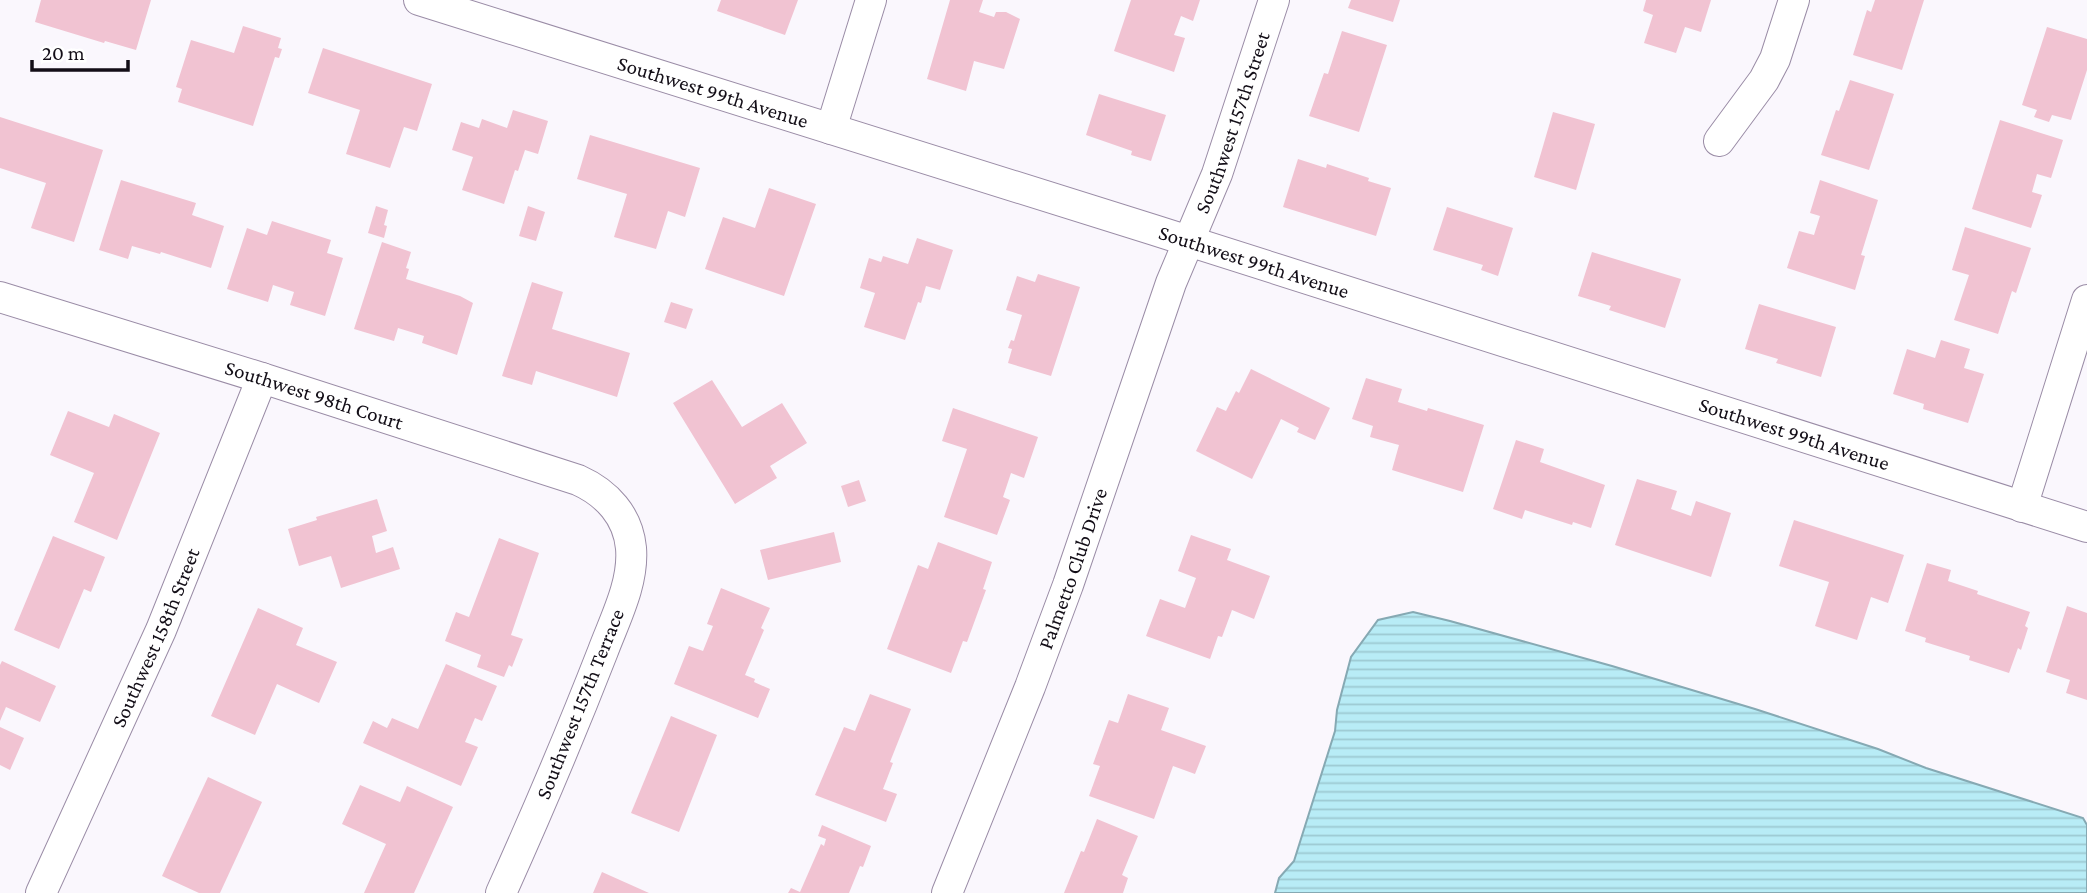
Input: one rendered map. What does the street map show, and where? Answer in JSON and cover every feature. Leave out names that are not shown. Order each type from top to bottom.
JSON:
[{"type":"street","name":"Southwest 99th Avenue","points":[[419,0],[2087,527]]},
{"type":"street","points":[[831,129],[871,0]]},
{"type":"street","name":"Southwest 157th Street","points":[[1189,242],[1217,174],[1274,0]]},
{"type":"street","points":[[1719,141],[1764,80],[1775,59],[1794,0]]},
{"type":"street","name":"Palmetto Club Drive","points":[[947,893],[1035,674],[1171,283],[1189,242]]},
{"type":"street","name":"Southwest 98th Court","points":[[0,297],[578,480],[600,493],[618,512]]},
{"type":"street","points":[[2022,506],[2087,300]]},
{"type":"street","name":"Southwest 158th Street","points":[[41,893],[162,630],[262,378]]},
{"type":"street","name":"Southwest 157th Terrace","points":[[501,893],[581,709],[624,595],[631,570],[631,549],[627,529],[618,512]]},
{"type":"water","points":[[1413,612],[1612,666],[1755,709],[2083,818],[2087,825],[2087,893],[1275,893],[1279,878],[1294,861],[1335,731],[1337,710],[1351,657],[1378,620]]},
{"type":"building","points":[[41,0],[151,0],[136,50],[35,22]]},
{"type":"building","points":[[721,0],[798,0],[785,35],[717,11]]},
{"type":"building","points":[[950,0],[983,0],[979,12],[994,17],[996,12],[1006,12],[1020,19],[1004,69],[974,61],[966,91],[927,79]]},
{"type":"building","points":[[1131,0],[1200,0],[1193,21],[1181,16],[1174,35],[1185,38],[1174,72],[1114,51]]},
{"type":"building","points":[[1351,0],[1400,0],[1393,22],[1348,8]]},
{"type":"building","points":[[1646,0],[1711,0],[1701,32],[1685,27],[1676,53],[1644,43],[1653,15],[1643,11]]},
{"type":"building","points":[[1875,0],[1924,0],[1902,70],[1853,55],[1867,10],[1871,12]]},
{"type":"building","points":[[243,26],[281,38],[278,48],[282,49],[279,58],[275,57],[253,126],[178,102],[182,89],[176,87],[191,40],[234,53]]},
{"type":"building","points":[[2047,27],[2087,39],[2087,70],[2071,120],[2052,115],[2049,122],[2034,117],[2037,110],[2022,105]]},
{"type":"building","points":[[1342,31],[1387,45],[1359,132],[1309,116],[1324,73],[1328,74]]},
{"type":"building","points":[[323,48],[432,84],[417,131],[404,127],[390,168],[346,154],[360,110],[308,93]]},
{"type":"building","points":[[1850,80],[1894,94],[1869,170],[1821,155],[1836,110],[1839,111]]},
{"type":"building","points":[[1099,94],[1166,115],[1151,161],[1131,155],[1132,151],[1086,135]]},
{"type":"building","points":[[513,110],[548,121],[538,154],[525,150],[504,204],[462,190],[473,157],[452,150],[461,122],[479,128],[482,119],[507,128]]},
{"type":"building","points":[[1553,112],[1595,124],[1576,190],[1534,177]]},
{"type":"building","points":[[0,117],[103,150],[74,242],[31,228],[46,183],[0,168]]},
{"type":"building","points":[[2000,120],[2063,140],[2051,178],[2037,174],[2032,192],[2042,195],[2031,228],[1972,209]]},
{"type":"building","points":[[590,135],[700,168],[685,217],[668,211],[656,249],[614,237],[627,194],[577,179]]},
{"type":"building","points":[[1298,159],[1326,168],[1327,164],[1391,188],[1376,236],[1283,207]]},
{"type":"building","points":[[121,180],[196,203],[192,215],[224,226],[211,268],[132,246],[128,259],[99,250]]},
{"type":"building","points":[[1820,180],[1878,200],[1861,255],[1865,256],[1855,290],[1787,268],[1799,231],[1814,235],[1820,216],[1810,213]]},
{"type":"building","points":[[769,188],[816,204],[784,296],[705,269],[723,217],[755,228]]},
{"type":"building","points":[[376,206],[388,210],[384,238],[368,233]]},
{"type":"building","points":[[528,206],[545,212],[536,241],[519,236]]},
{"type":"building","points":[[1447,207],[1513,228],[1498,276],[1481,270],[1483,265],[1433,250]]},
{"type":"building","points":[[272,221],[331,240],[327,253],[343,258],[325,316],[290,305],[294,292],[273,285],[268,302],[227,289],[247,228],[267,235]]},
{"type":"building","points":[[1965,227],[2031,248],[2016,293],[2012,291],[1998,334],[1954,320],[1969,275],[1952,270]]},
{"type":"building","points":[[917,238],[953,250],[940,290],[926,286],[905,340],[864,327],[875,293],[860,288],[869,258],[881,262],[883,256],[908,264]]},
{"type":"building","points":[[382,242],[411,252],[406,279],[460,296],[473,303],[457,355],[422,343],[424,336],[398,328],[394,341],[354,329]]},
{"type":"building","points":[[1592,252],[1681,279],[1665,328],[1609,310],[1611,306],[1578,296]]},
{"type":"building","points":[[1038,274],[1080,287],[1051,376],[1008,363],[1012,349],[1008,348],[1011,340],[1014,341],[1022,315],[1006,310],[1017,276],[1035,282]]},
{"type":"building","points":[[532,282],[563,292],[552,329],[630,353],[617,397],[536,371],[532,385],[502,376]]},
{"type":"building","points":[[671,302],[693,309],[686,329],[664,322]]},
{"type":"building","points":[[1759,304],[1836,327],[1821,377],[1776,363],[1778,359],[1745,349]]},
{"type":"building","points":[[1941,340],[1970,349],[1964,368],[1984,374],[1968,423],[1923,409],[1924,404],[1893,394],[1907,349],[1935,358]]},
{"type":"building","points":[[1251,369],[1330,408],[1315,440],[1297,432],[1299,428],[1281,419],[1252,479],[1196,451],[1217,407],[1226,411]]},
{"type":"building","points":[[1366,378],[1402,389],[1398,402],[1484,425],[1463,492],[1392,470],[1399,445],[1370,437],[1373,426],[1352,419]]},
{"type":"building","points":[[712,380],[742,427],[782,403],[807,443],[770,466],[777,478],[735,504],[673,403]]},
{"type":"building","points":[[953,408],[1038,437],[1024,478],[1011,473],[1003,497],[1010,500],[997,535],[944,517],[967,449],[942,441]]},
{"type":"building","points":[[68,411],[109,427],[114,414],[160,433],[117,540],[74,522],[94,473],[50,455]]},
{"type":"building","points":[[1516,440],[1544,449],[1540,462],[1605,485],[1591,528],[1573,522],[1572,525],[1525,510],[1522,519],[1493,509]]},
{"type":"building","points":[[1637,479],[1677,491],[1671,509],[1691,516],[1696,501],[1731,513],[1711,577],[1615,545]]},
{"type":"building","points":[[859,480],[866,501],[848,507],[841,486]]},
{"type":"building","points":[[377,499],[387,531],[372,536],[376,553],[393,547],[400,569],[341,588],[331,556],[299,566],[288,529],[317,520],[316,517]]},
{"type":"building","points":[[1794,520],[1904,555],[1888,603],[1871,597],[1857,640],[1815,626],[1829,582],[1779,566]]},
{"type":"building","points":[[834,532],[841,562],[768,580],[760,550]]},
{"type":"building","points":[[1191,535],[1231,549],[1227,560],[1270,576],[1254,619],[1232,610],[1222,637],[1218,636],[1210,659],[1146,636],[1160,599],[1185,608],[1196,578],[1178,571]]},
{"type":"building","points":[[53,536],[105,557],[91,592],[84,589],[59,649],[14,630]]},
{"type":"building","points":[[499,538],[539,553],[511,635],[523,639],[512,667],[509,665],[504,677],[477,667],[481,655],[445,641],[456,612],[469,617]]},
{"type":"building","points":[[938,542],[992,562],[983,589],[986,590],[967,642],[963,641],[951,673],[887,649],[918,565],[928,569]]},
{"type":"building","points":[[1927,563],[1951,570],[1948,581],[2030,612],[2021,650],[2018,648],[2009,673],[1969,660],[1970,656],[1925,642],[1926,638],[1905,631]]},
{"type":"building","points":[[721,588],[770,608],[745,675],[770,689],[758,718],[674,684],[689,646],[703,651],[713,626],[707,624]]},
{"type":"building","points":[[2067,606],[2087,613],[2087,700],[2066,693],[2070,680],[2046,672]]},
{"type":"building","points":[[258,608],[303,628],[296,645],[337,662],[319,703],[277,684],[255,735],[211,716]]},
{"type":"building","points":[[2,661],[56,686],[40,722],[6,707],[0,721]]},
{"type":"building","points":[[446,664],[497,686],[482,721],[475,718],[465,742],[478,747],[461,786],[363,743],[373,721],[387,728],[392,718],[418,729]]},
{"type":"building","points":[[870,694],[911,709],[890,762],[893,763],[883,789],[897,794],[886,822],[815,795],[844,727],[855,731]]},
{"type":"building","points":[[1128,694],[1169,708],[1161,730],[1206,746],[1195,774],[1173,766],[1154,819],[1089,796],[1100,766],[1093,764],[1109,720],[1118,723]]},
{"type":"building","points":[[671,716],[717,735],[679,832],[631,813]]},
{"type":"building","points":[[0,727],[24,738],[10,770],[0,765]]},
{"type":"building","points":[[208,777],[262,802],[220,893],[199,893],[162,876]]},
{"type":"building","points":[[360,785],[400,802],[407,786],[453,807],[414,893],[364,893],[386,844],[342,824]]},
{"type":"building","points":[[1097,819],[1138,836],[1122,875],[1128,878],[1123,893],[1064,893],[1081,851],[1084,852]]},
{"type":"building","points":[[822,825],[871,846],[863,867],[860,866],[849,893],[788,893],[791,888],[800,892],[821,844],[824,846],[826,839],[818,836]]},
{"type":"building","points":[[602,872],[649,893],[593,893]]}]
